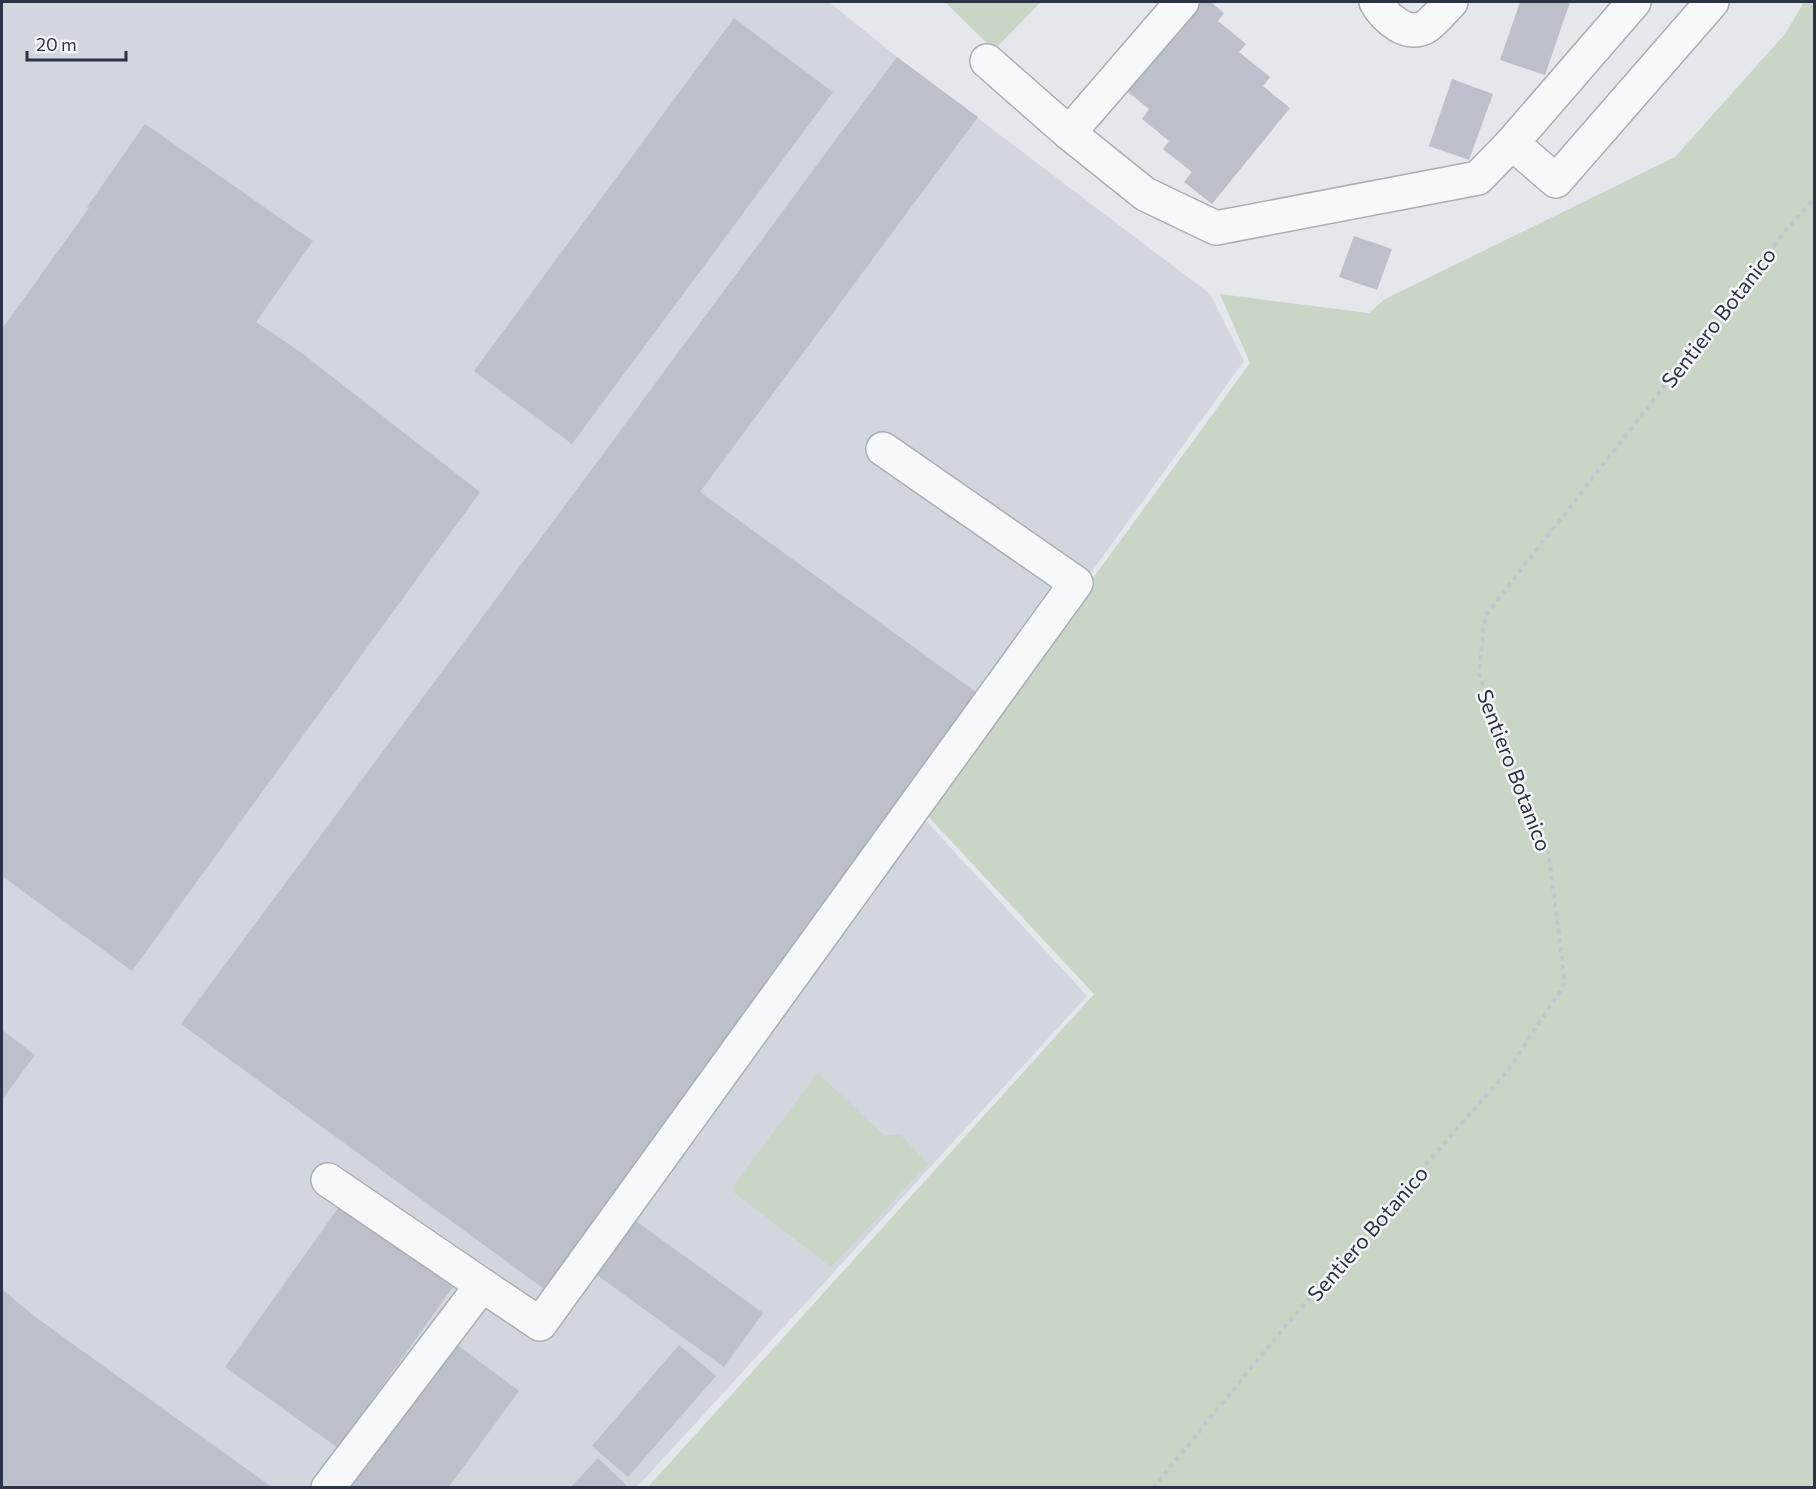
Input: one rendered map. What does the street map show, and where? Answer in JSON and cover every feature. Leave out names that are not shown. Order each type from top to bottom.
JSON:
[{"type":"lane","points":[[1069,133],[1182,2]]},
{"type":"lane","points":[[1376,2],[1401,27],[1413,30],[1426,27],[1450,2]]},
{"type":"lane","points":[[987,61],[1069,133],[1145,194],[1216,228],[1478,178],[1512,143],[1634,2]]},
{"type":"lane","points":[[1512,143],[1556,181],[1712,2]]},
{"type":"lane","points":[[328,1180],[540,1324],[1076,583],[884,449]]},
{"type":"lane","points":[[328,1488],[482,1285]]},
{"type":"path","name":"Sentiero Botanico","points":[[1152,1488],[1282,1330],[1509,1069],[1565,983],[1549,856],[1479,675],[1485,616],[1785,231],[1815,199]]},
{"type":"shaded area","points":[[2,2],[829,2],[897,57],[1210,294],[1244,361],[918,812],[1087,996],[637,1487],[2,1488]]},
{"type":"green space","points":[[945,2],[1041,2],[994,50]]},
{"type":"green space","points":[[1804,2],[1814,2],[1814,1487],[647,1488],[1094,994],[923,811],[1250,363],[1220,294],[1369,313],[1385,299],[1675,157],[1785,34]]},
{"type":"green space","points":[[819,1074],[884,1135],[901,1135],[928,1164],[831,1267],[732,1191],[733,1186]]},
{"type":"building","points":[[1195,2],[1211,2],[1224,13],[1218,21],[1246,44],[1239,52],[1270,77],[1263,86],[1290,108],[1212,204],[1184,182],[1192,172],[1163,149],[1169,141],[1142,119],[1149,109],[1124,89]]},
{"type":"building","points":[[1520,2],[1570,2],[1545,75],[1500,60]]},
{"type":"building","points":[[734,18],[833,92],[572,444],[474,371]]},
{"type":"building","points":[[897,57],[978,117],[700,492],[984,698],[551,1294],[181,1024]]},
{"type":"building","points":[[1452,79],[1493,94],[1469,160],[1429,146]]},
{"type":"building","points":[[145,124],[313,241],[256,322],[299,351],[480,492],[132,971],[2,876],[2,329],[89,208],[87,207]]},
{"type":"building","points":[[1354,236],[1392,249],[1377,290],[1339,277]]},
{"type":"building","points":[[2,1030],[35,1055],[2,1100]]},
{"type":"building","points":[[341,1204],[455,1284],[338,1448],[225,1367]]},
{"type":"building","points":[[629,1216],[763,1313],[724,1367],[590,1270]]},
{"type":"building","points":[[2,1289],[34,1316],[273,1488],[2,1488]]},
{"type":"building","points":[[456,1344],[519,1391],[448,1488],[350,1488]]},
{"type":"building","points":[[679,1345],[716,1376],[628,1477],[592,1446]]},
{"type":"building","points":[[598,1458],[629,1488],[570,1488]]}]
